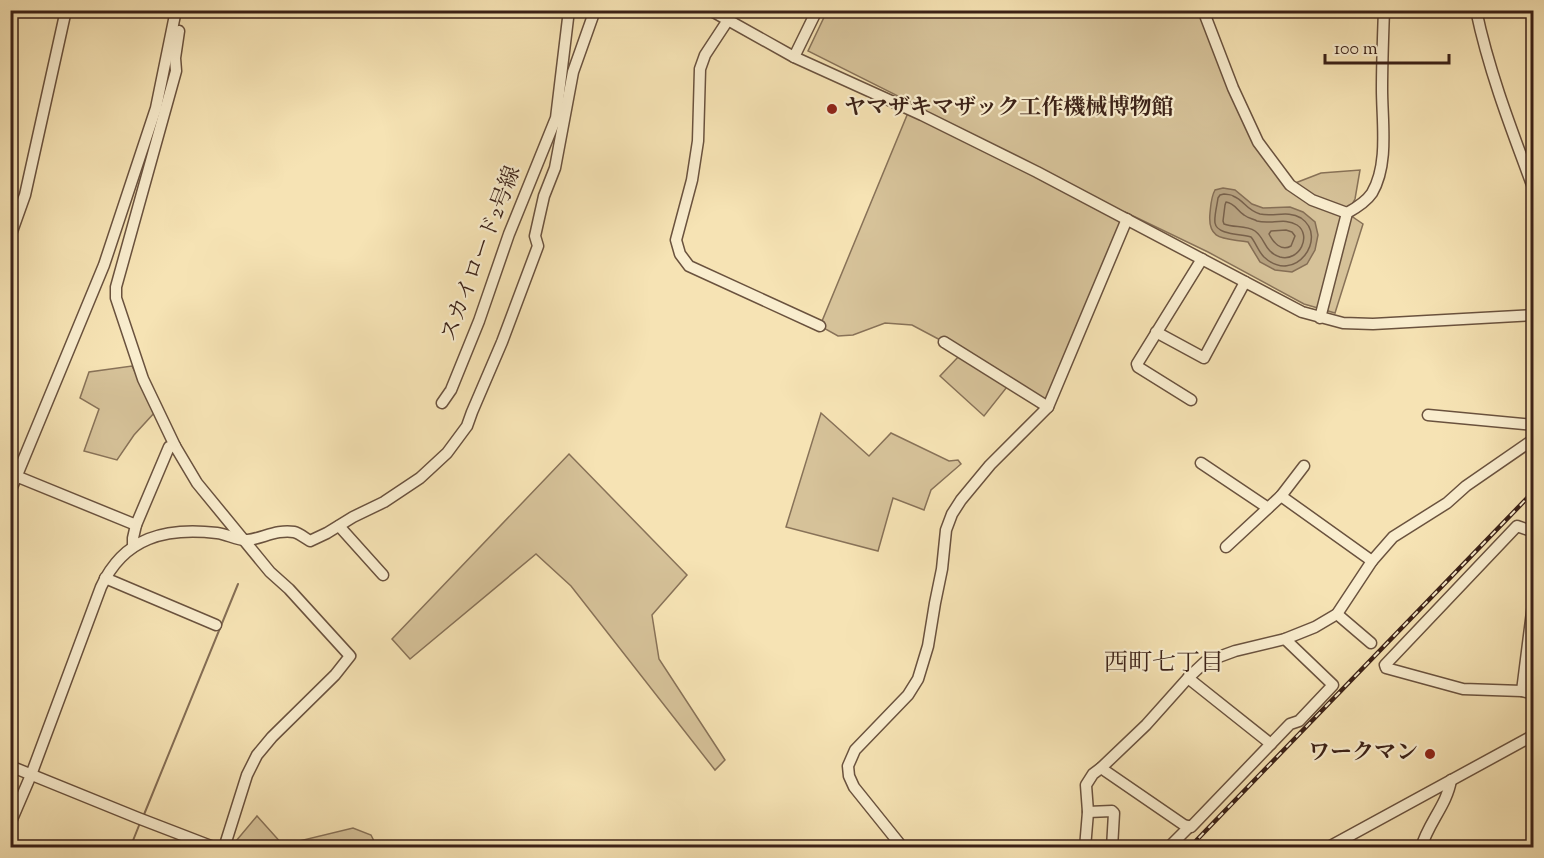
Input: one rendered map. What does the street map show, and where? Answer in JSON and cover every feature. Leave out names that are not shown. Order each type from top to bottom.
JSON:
[{"type":"street","points":[[10,237],[25,195],[66,10]]},
{"type":"street","points":[[10,492],[14,475],[104,265],[156,108],[176,10]]},
{"type":"street","points":[[182,10],[175,58],[176,71],[116,286],[116,298],[143,379],[175,446],[197,483],[270,572],[289,589],[350,656],[335,675],[272,737],[257,755],[247,775],[224,848]]},
{"type":"street","name":"スカイロード2号線","points":[[442,403],[451,390],[480,321],[509,234],[556,118],[569,10]]},
{"type":"street","points":[[10,824],[105,578],[124,553],[150,537],[163,533],[194,530],[221,533],[246,541],[282,532],[295,532],[310,541],[384,502],[420,478],[447,453],[467,426],[538,246],[535,236],[544,196],[555,168],[574,69],[595,10]]},
{"type":"street","points":[[710,10],[794,57],[964,135],[1302,312],[1343,323],[1373,324],[1533,315]]},
{"type":"street","points":[[794,57],[817,10]]},
{"type":"street","points":[[1203,10],[1233,88],[1258,142],[1290,185],[1312,200],[1347,213],[1359,207],[1371,195],[1378,179],[1384,140],[1382,91],[1384,10]]},
{"type":"street","points":[[1476,10],[1504,110],[1533,189]]},
{"type":"street","points":[[728,20],[705,55],[700,69],[698,141],[692,180],[676,240],[680,255],[689,266],[820,326]]},
{"type":"street","points":[[1320,318],[1347,213]]},
{"type":"street","points":[[903,848],[854,788],[848,766],[855,750],[908,695],[918,679],[928,646],[942,569],[946,530],[952,514],[990,465],[1048,407],[1127,219]]},
{"type":"street","points":[[1191,400],[1138,367],[1137,364],[1202,259]]},
{"type":"street","points":[[1156,332],[1204,358],[1245,282]]},
{"type":"street","points":[[944,342],[1048,407]]},
{"type":"street","points":[[1428,415],[1533,424]]},
{"type":"street","points":[[1085,848],[1088,812],[1086,785],[1093,774],[1146,725],[1205,662],[1235,651],[1285,639],[1315,627],[1336,614],[1372,561],[1393,537],[1447,503],[1466,486],[1533,439]]},
{"type":"street","points":[[133,547],[136,525],[169,447],[175,446]]},
{"type":"street","points":[[1201,463],[1268,508]]},
{"type":"street","points":[[1226,547],[1281,496],[1304,466]]},
{"type":"street","points":[[14,475],[136,525]]},
{"type":"street","points":[[1281,496],[1372,561]]},
{"type":"street","points":[[339,526],[383,575]]},
{"type":"street","points":[[1533,532],[1517,526],[1385,665],[1386,668],[1462,689],[1528,693],[1533,596]]},
{"type":"street","points":[[105,578],[216,625]]},
{"type":"street","points":[[1336,614],[1371,643]]},
{"type":"street","points":[[1168,848],[1290,724],[1299,721],[1333,685],[1285,639]]},
{"type":"street","points":[[1188,678],[1271,744]]},
{"type":"street","points":[[1327,848],[1533,735]]},
{"type":"street","points":[[10,766],[216,848]]},
{"type":"street","points":[[1101,768],[1184,825],[1190,826]]},
{"type":"street","points":[[1421,848],[1450,790],[1451,780]]},
{"type":"street","points":[[1088,812],[1112,811],[1114,813],[1112,848]]},
{"type":"shaded area","points":[[827,11],[1203,11],[1258,142],[1290,185],[1321,173],[1360,170],[1355,199],[1347,213],[1363,224],[1335,313],[1304,304],[1208,252],[1125,212],[1048,407],[944,342],[912,325],[885,323],[853,335],[838,336],[820,326],[912,103],[808,51]]},
{"type":"shaded area","points":[[961,354],[1007,387],[984,416],[940,376]]},
{"type":"shaded area","points":[[132,366],[155,412],[134,435],[117,460],[84,451],[99,409],[80,398],[89,372]]},
{"type":"shaded area","points":[[821,413],[869,456],[891,433],[949,461],[958,460],[961,464],[931,490],[924,510],[893,498],[878,551],[786,527]]},
{"type":"shaded area","points":[[569,454],[687,575],[652,615],[659,659],[725,760],[715,770],[571,586],[536,554],[410,659],[392,639]]},
{"type":"shaded area","points":[[257,816],[283,845],[353,828],[371,835],[377,847],[231,847]]},
{"type":"water","points":[[1223,188],[1235,190],[1252,204],[1263,208],[1290,207],[1303,212],[1315,222],[1318,235],[1315,250],[1307,264],[1292,272],[1275,270],[1260,262],[1248,242],[1226,239],[1215,234],[1210,222],[1211,201],[1215,190]]},
{"type":"waterway","points":[[143,817],[238,584]]},
{"type":"waterway","points":[[130,848],[140,823]]},
{"type":"railway","points":[[1189,848],[1534,491]]},
{"type":"place","name":"ヤマザキマザック工作機械博物館","points":[[832,109]]},
{"type":"place","name":"ワークマン","points":[[1430,754]]},
{"type":"district","name":"西町七丁目","points":[[1164,664]]}]
